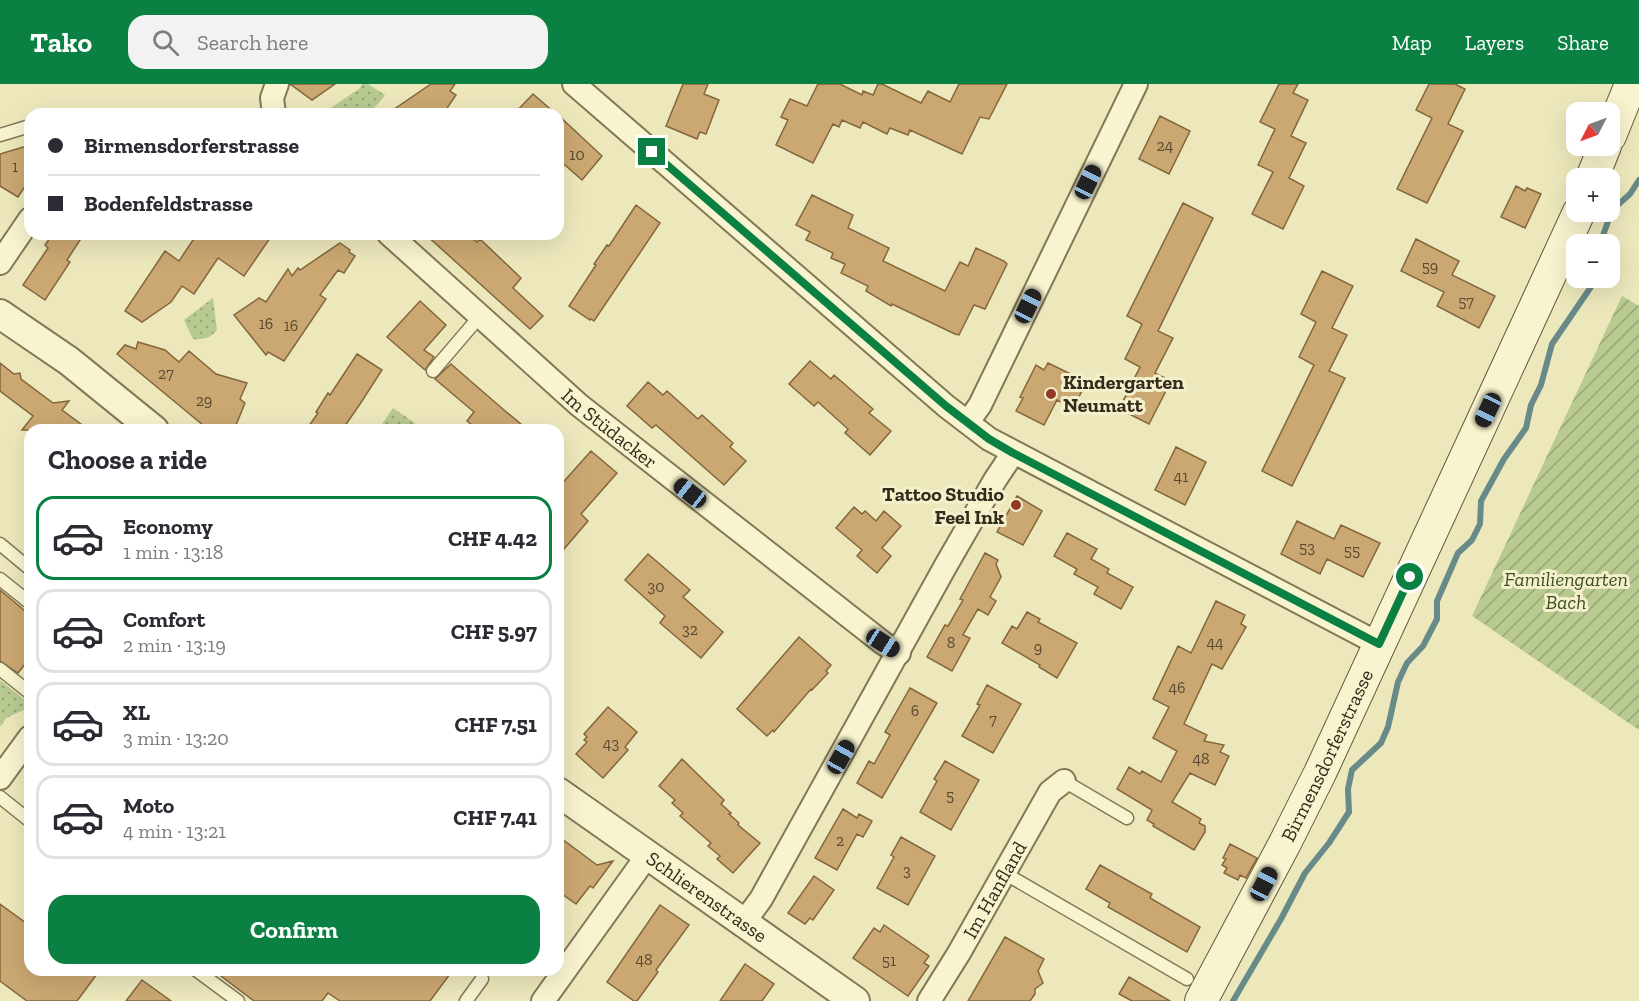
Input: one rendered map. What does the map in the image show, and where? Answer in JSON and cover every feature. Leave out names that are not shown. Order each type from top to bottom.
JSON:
[{"type":"main road","points":[[1620,111],[1631,84]]},
{"type":"main road","name":"Birmensdorferstrasse","points":[[1194,990],[1285,843],[1574,222]]},
{"type":"street","points":[[273,108],[272,98],[277,84]]},
{"type":"street","points":[[574,84],[946,406],[989,439],[1379,644]]},
{"type":"street","points":[[968,422],[980,405],[1136,84]]},
{"type":"street","points":[[0,263],[24,228]]},
{"type":"street","name":"Im Stüdacker","points":[[395,240],[579,405],[849,617],[899,653]]},
{"type":"street","points":[[0,314],[69,361],[147,424]]},
{"type":"street","points":[[744,922],[761,899],[945,567],[1013,453]]},
{"type":"street","points":[[0,778],[24,746]]},
{"type":"street","name":"Im Hanfland","points":[[929,1001],[959,953],[1050,792],[1064,781]]},
{"type":"street","name":"Schlierenstrasse","points":[[564,796],[855,1001]]},
{"type":"street","points":[[564,958],[647,856]]},
{"type":"street","points":[[543,1001],[550,976]]},
{"type":"lane","points":[[0,135],[24,128]]},
{"type":"lane","points":[[432,371],[480,316]]},
{"type":"lane","points":[[0,544],[24,564]]},
{"type":"lane","points":[[0,579],[24,598]]},
{"type":"lane","points":[[0,669],[24,688]]},
{"type":"lane","points":[[1064,781],[1127,818]]},
{"type":"lane","points":[[0,797],[24,816]]},
{"type":"lane","points":[[1004,873],[1194,990]]},
{"type":"lane","points":[[204,976],[238,1001]]},
{"type":"lane","points":[[466,1001],[482,979]]},
{"type":"green space","points":[[362,84],[368,84],[385,95],[373,108],[331,108],[360,88]]},
{"type":"green space","name":"Familiengarten Bach","points":[[1622,296],[1639,306],[1639,730],[1472,616]]},
{"type":"green space","points":[[213,298],[217,330],[206,338],[193,339],[184,320]]},
{"type":"green space","points":[[393,408],[415,423],[414,424],[382,424]]},
{"type":"green space","points":[[0,680],[24,699],[24,710],[6,718],[0,727]]},
{"type":"building","points":[[290,84],[335,84],[312,100]]},
{"type":"building","points":[[431,84],[455,84],[450,91],[456,95],[447,108],[396,108]]},
{"type":"building","points":[[683,84],[708,84],[704,94],[719,100],[706,134],[700,132],[697,139],[666,126]]},
{"type":"building","points":[[818,84],[840,84],[862,95],[863,91],[873,95],[878,84],[882,84],[921,103],[928,91],[950,102],[959,84],[1007,84],[989,119],[980,117],[962,154],[910,130],[908,135],[890,128],[887,134],[863,122],[860,128],[842,120],[839,127],[833,124],[813,163],[776,145],[788,120],[781,117],[790,99],[807,106]]},
{"type":"building","points":[[1279,84],[1298,84],[1293,93],[1308,100],[1291,136],[1306,143],[1289,178],[1304,186],[1283,229],[1252,214],[1273,172],[1258,165],[1275,129],[1260,122]]},
{"type":"building","points":[[1429,84],[1455,84],[1465,89],[1448,124],[1463,131],[1427,203],[1397,189],[1432,118],[1416,110]]},
{"type":"building","points":[[533,94],[549,108],[520,108]]},
{"type":"building","points":[[1160,116],[1190,131],[1169,174],[1139,159]]},
{"type":"building","points":[[564,121],[602,156],[582,180],[564,164]]},
{"type":"building","points":[[24,147],[24,188],[18,197],[0,186],[0,154]]},
{"type":"building","points":[[1516,186],[1525,191],[1527,188],[1541,194],[1525,228],[1501,217]]},
{"type":"building","points":[[812,195],[853,215],[848,228],[889,248],[883,261],[945,291],[960,262],[968,266],[976,248],[1004,261],[1007,264],[985,309],[974,305],[959,335],[892,304],[891,306],[866,291],[868,286],[841,273],[845,264],[831,258],[833,253],[806,240],[810,232],[796,225]]},
{"type":"building","points":[[1183,203],[1213,218],[1158,331],[1173,338],[1155,373],[1171,381],[1149,424],[1119,409],[1140,367],[1125,359],[1142,324],[1127,316]]},
{"type":"building","points":[[636,205],[660,223],[594,321],[590,320],[569,306],[596,265],[594,264]]},
{"type":"building","points":[[1416,239],[1459,261],[1452,275],[1495,296],[1479,328],[1437,306],[1444,292],[1401,271]]},
{"type":"building","points":[[49,240],[80,240],[67,260],[70,262],[45,300],[23,285],[48,248],[45,245]]},
{"type":"building","points":[[193,240],[269,240],[244,276],[218,258],[194,294],[182,286],[171,302],[142,322],[125,311],[165,251],[179,261]]},
{"type":"building","points":[[432,240],[474,240],[477,242],[481,240],[521,278],[513,288],[543,316],[530,329]]},
{"type":"building","points":[[340,243],[355,256],[344,273],[338,270],[320,295],[326,299],[284,361],[268,352],[266,355],[234,315],[259,298],[266,302],[288,269],[292,276],[298,268],[300,270]]},
{"type":"building","points":[[1322,271],[1353,286],[1332,328],[1347,335],[1329,371],[1345,378],[1292,486],[1262,471],[1314,365],[1299,357],[1316,322],[1301,314]]},
{"type":"building","points":[[420,301],[446,325],[424,350],[434,357],[425,370],[387,337]]},
{"type":"building","points":[[138,342],[165,350],[179,362],[189,351],[216,374],[247,383],[240,399],[245,403],[236,424],[202,424],[117,354],[125,345],[136,349]]},
{"type":"building","points":[[357,354],[382,370],[346,424],[310,424],[328,393],[330,395]]},
{"type":"building","points":[[810,361],[831,379],[834,375],[873,409],[869,413],[891,431],[870,455],[845,433],[848,429],[818,402],[814,406],[789,384]]},
{"type":"building","points":[[0,363],[14,374],[20,373],[21,379],[53,403],[69,401],[62,410],[81,424],[27,424],[33,416],[0,391]]},
{"type":"building","name":"Kindergarten Neumatt","points":[[1048,363],[1071,374],[1067,383],[1082,391],[1073,408],[1057,400],[1044,425],[1016,411],[1023,398],[1020,397],[1036,365],[1044,370]]},
{"type":"building","points":[[451,364],[521,424],[471,424],[467,421],[474,412],[435,379]]},
{"type":"building","points":[[648,382],[663,395],[667,391],[698,419],[702,415],[733,443],[730,447],[746,461],[724,485],[656,425],[652,428],[627,406]]},
{"type":"building","points":[[1176,447],[1206,462],[1185,505],[1155,490]]},
{"type":"building","points":[[591,451],[617,473],[581,514],[588,521],[564,549],[564,481]]},
{"type":"building","points":[[1017,496],[1042,511],[1023,545],[997,532]]},
{"type":"building","points":[[854,507],[862,514],[865,511],[876,521],[884,511],[901,526],[882,548],[891,556],[877,573],[857,556],[862,550],[836,528]]},
{"type":"building","points":[[1297,521],[1334,539],[1341,525],[1380,543],[1363,577],[1327,559],[1320,574],[1281,554]]},
{"type":"building","points":[[1067,533],[1097,549],[1091,559],[1109,569],[1107,573],[1133,587],[1121,609],[1094,594],[1098,587],[1074,574],[1077,569],[1054,556]]},
{"type":"building","points":[[985,553],[998,560],[996,564],[1001,577],[990,597],[996,601],[988,615],[978,609],[963,635],[970,638],[952,671],[927,657],[945,625],[948,626],[963,600],[960,599]]},
{"type":"building","points":[[648,554],[690,590],[683,597],[723,632],[701,658],[660,623],[665,616],[625,580]]},
{"type":"building","points":[[0,590],[24,610],[24,666],[18,673],[0,661]]},
{"type":"building","points":[[1216,601],[1245,615],[1241,624],[1246,627],[1222,669],[1212,664],[1184,724],[1207,735],[1204,741],[1224,745],[1220,752],[1229,756],[1215,785],[1190,773],[1172,802],[1201,819],[1199,823],[1205,826],[1205,832],[1194,850],[1153,826],[1154,824],[1147,820],[1152,810],[1117,789],[1129,767],[1140,774],[1142,771],[1161,782],[1177,751],[1153,738],[1169,707],[1153,699],[1178,646],[1191,653]]},
{"type":"building","points":[[1027,612],[1040,619],[1038,622],[1077,643],[1057,678],[1039,667],[1040,665],[1002,643],[1012,626],[1017,629]]},
{"type":"building","points":[[799,637],[831,665],[826,671],[828,673],[774,732],[773,730],[767,736],[737,709]]},
{"type":"building","points":[[987,685],[1021,704],[993,753],[962,736],[980,705],[977,704]]},
{"type":"building","points":[[910,688],[937,703],[882,798],[857,783],[869,761],[874,764],[890,735],[885,732]]},
{"type":"building","points":[[608,707],[637,732],[625,747],[628,750],[603,778],[576,754],[587,742],[584,740],[587,737],[584,734]]},
{"type":"building","points":[[682,759],[724,800],[721,804],[731,813],[729,814],[739,823],[738,825],[760,843],[733,873],[717,859],[720,856],[708,846],[711,843],[680,816],[683,813],[672,803],[675,800],[659,786]]},
{"type":"building","points":[[945,761],[979,780],[951,830],[920,812],[937,781],[934,779]]},
{"type":"building","points":[[843,809],[857,818],[859,814],[872,821],[863,837],[857,834],[837,870],[815,858]]},
{"type":"building","points":[[901,837],[935,856],[908,905],[877,888],[894,857],[891,855]]},
{"type":"building","points":[[564,840],[597,865],[613,861],[593,888],[590,886],[576,904],[564,895]]},
{"type":"building","points":[[1230,844],[1257,858],[1246,878],[1240,875],[1238,880],[1224,873],[1227,868],[1222,865],[1226,859],[1223,858]]},
{"type":"building","points":[[1100,865],[1152,894],[1150,898],[1200,927],[1187,952],[1108,907],[1110,903],[1086,889]]},
{"type":"building","points":[[814,876],[834,890],[813,920],[810,918],[805,924],[788,913]]},
{"type":"building","points":[[0,904],[24,922],[24,976],[96,976],[77,1001],[27,1001],[0,981]]},
{"type":"building","points":[[660,905],[689,925],[656,970],[658,972],[637,1001],[634,1001],[607,982]]},
{"type":"building","points":[[884,925],[929,956],[924,963],[929,966],[908,996],[853,958],[874,928],[880,932]]},
{"type":"building","points":[[1005,937],[1044,959],[1038,971],[1043,983],[1035,989],[1035,994],[1030,1001],[968,1001]]},
{"type":"building","points":[[745,964],[774,984],[762,1001],[720,1001]]},
{"type":"building","points":[[221,976],[449,976],[430,1001],[340,1001],[328,993],[322,1001],[254,1001]]},
{"type":"building","points":[[1129,977],[1170,1001],[1132,1001],[1119,994]]},
{"type":"building","points":[[142,980],[171,1001],[126,1001]]},
{"type":"waterway","points":[[1604,234],[1612,210],[1630,194],[1639,180]]},
{"type":"waterway","points":[[1233,1001],[1305,873],[1329,843],[1349,812],[1348,789],[1352,770],[1381,743],[1388,727],[1398,682],[1407,663],[1423,646],[1437,619],[1437,601],[1458,553],[1472,540],[1480,524],[1481,501],[1504,459],[1526,428],[1531,405],[1541,385],[1552,344],[1590,288]]},
{"type":"place","name":"Kindergarten Neumatt","points":[[1051,394]]},
{"type":"place","name":"Tattoo Studio Feel Ink","points":[[1016,505]]},
{"type":"route","points":[[652,152],[946,406],[989,439],[1013,453],[1379,644],[1410,577]]}]
